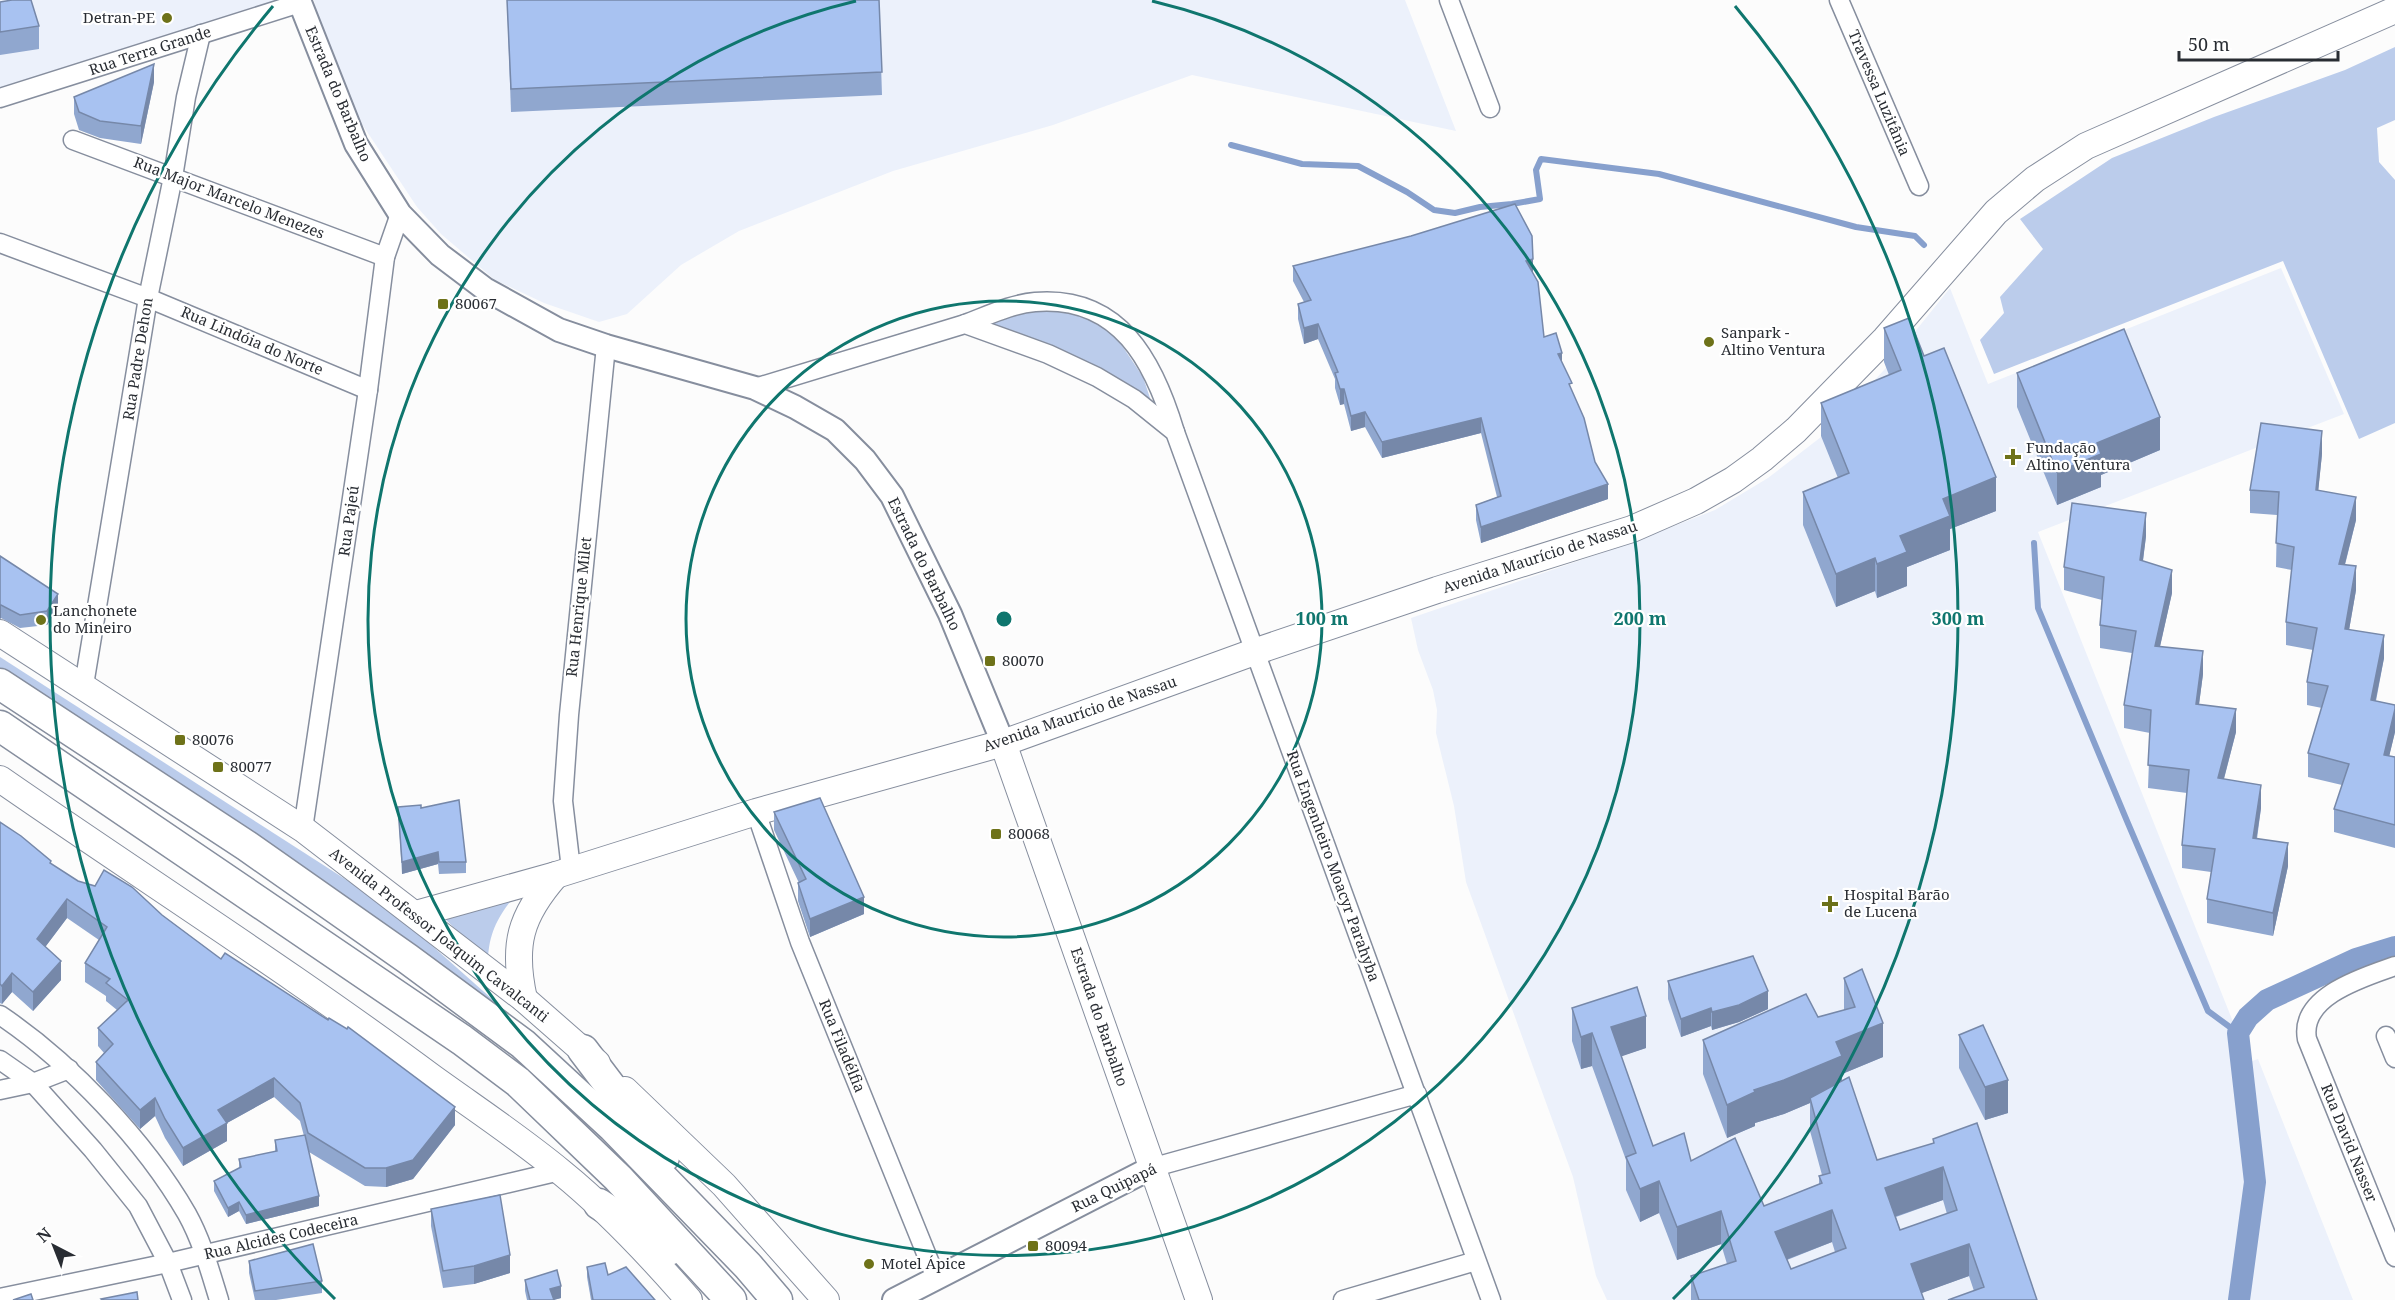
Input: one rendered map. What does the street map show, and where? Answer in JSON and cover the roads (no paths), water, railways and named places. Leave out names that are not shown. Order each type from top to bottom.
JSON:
[{"type":"highway","points":[[0,684],[247,846],[408,959],[523,1044],[613,1127],[748,1266]]},
{"type":"highway","points":[[0,726],[462,1040],[518,1082],[618,1178],[731,1300]]},
{"type":"highway","points":[[583,1050],[748,1266],[777,1300]]},
{"type":"highway","points":[[599,1204],[711,1277]]},
{"type":"main road","name":"Avenida Maurício de Nassau","points":[[416,914],[564,872],[756,812],[1003,743],[1254,652],[1437,590],[1632,528],[1696,501],[1733,480],[1796,430],[1885,339],[1996,212],[2035,179],[2086,146],[2395,10]]},
{"type":"main road","name":"Avenida Professor Joaquim Cavalcanti","points":[[0,633],[303,829],[524,999],[583,1050],[724,1185],[826,1300]]},
{"type":"main road","name":"Estrada do Barbalho","points":[[1003,743],[1151,1168],[1200,1300]]},
{"type":"main road","points":[[0,779],[138,876],[365,1027],[560,1171],[599,1204],[648,1253],[689,1300]]},
{"type":"main road","points":[[524,999],[518,973],[518,946],[523,928],[538,895],[564,872]]},
{"type":"street","points":[[1449,0],[1490,108]]},
{"type":"street","name":"Travessa Luzitânia","points":[[1839,0],[1919,186]]},
{"type":"street","name":"Rua Terra Grande","points":[[0,98],[299,1]]},
{"type":"street","name":"Estrada do Barbalho","points":[[299,1],[356,144],[400,214],[440,255],[485,289],[559,330],[606,346],[755,388],[835,430],[866,459],[892,496],[950,614],[1003,743]]},
{"type":"street","name":"Rua Padre Dehon","points":[[84,686],[148,298],[173,177],[186,97],[201,34]]},
{"type":"street","name":"Rua Major Marcelo Menezes","points":[[73,140],[385,257]]},
{"type":"street","name":"Rua Pajeú","points":[[303,829],[368,390],[385,257],[400,214]]},
{"type":"street","name":"Rua Lindóia do Norte","points":[[0,243],[148,298],[368,390]]},
{"type":"street","name":"Rua Engenheiro Moacyr Parahyba","points":[[755,388],[1033,302],[1062,302],[1089,309],[1116,324],[1134,343],[1151,369],[1166,403],[1174,432],[1491,1300]]},
{"type":"street","points":[[965,324],[1048,354],[1096,377],[1134,399],[1174,432]]},
{"type":"street","name":"Rua Henrique Milet","points":[[564,872],[563,801],[568,726],[606,346]]},
{"type":"street","name":"Rua Filadélfia","points":[[756,812],[800,942],[936,1278]]},
{"type":"street","name":"Rua David Nasser","points":[[2395,966],[2350,982],[2316,1006],[2308,1017],[2305,1028],[2307,1039],[2395,1257]]},
{"type":"street","points":[[0,1015],[40,1044],[69,1069],[140,1147],[165,1179],[188,1216],[204,1254],[219,1300]]},
{"type":"street","points":[[2386,1036],[2395,1058]]},
{"type":"street","points":[[0,1060],[33,1083],[93,1150],[138,1206],[168,1263],[182,1300]]},
{"type":"street","points":[[0,1090],[33,1083],[69,1069]]},
{"type":"street","name":"Rua Quipapá","points":[[894,1300],[1151,1168],[1417,1094]]},
{"type":"street","name":"Rua Alcides Codeceira","points":[[0,1298],[168,1263],[560,1171]]},
{"type":"street","points":[[1343,1300],[1476,1261]]},
{"type":"waterway","points":[[1231,145],[1302,164],[1358,166],[1407,192],[1434,210],[1455,213],[1480,207],[1540,199],[1536,170],[1541,159],[1659,174],[1856,227],[1915,236],[1924,245]]},
{"type":"waterway","points":[[2034,543],[2038,608],[2208,1011],[2238,1033]]},
{"type":"waterway","points":[[2239,1300],[2255,1182],[2238,1033],[2248,1017],[2267,1000],[2356,959],[2395,947]]},
{"type":"place","name":"Detran-PE","points":[[167,18]]},
{"type":"place","name":"80067","points":[[443,304]]},
{"type":"place","name":"Sanpark - Altino Ventura","points":[[1709,342]]},
{"type":"place","name":"Fundação Altino Ventura","points":[[2013,457]]},
{"type":"place","name":"Lanchonete do Mineiro","points":[[41,620]]},
{"type":"place","name":"80070","points":[[990,661]]},
{"type":"place","name":"80076","points":[[180,740]]},
{"type":"place","name":"80077","points":[[218,767]]},
{"type":"place","name":"80068","points":[[996,834]]},
{"type":"place","name":"Hospital Barão de Lucena","points":[[1830,904]]},
{"type":"place","name":"80094","points":[[1033,1246]]},
{"type":"place","name":"Motel Ápice","points":[[869,1264]]}]
